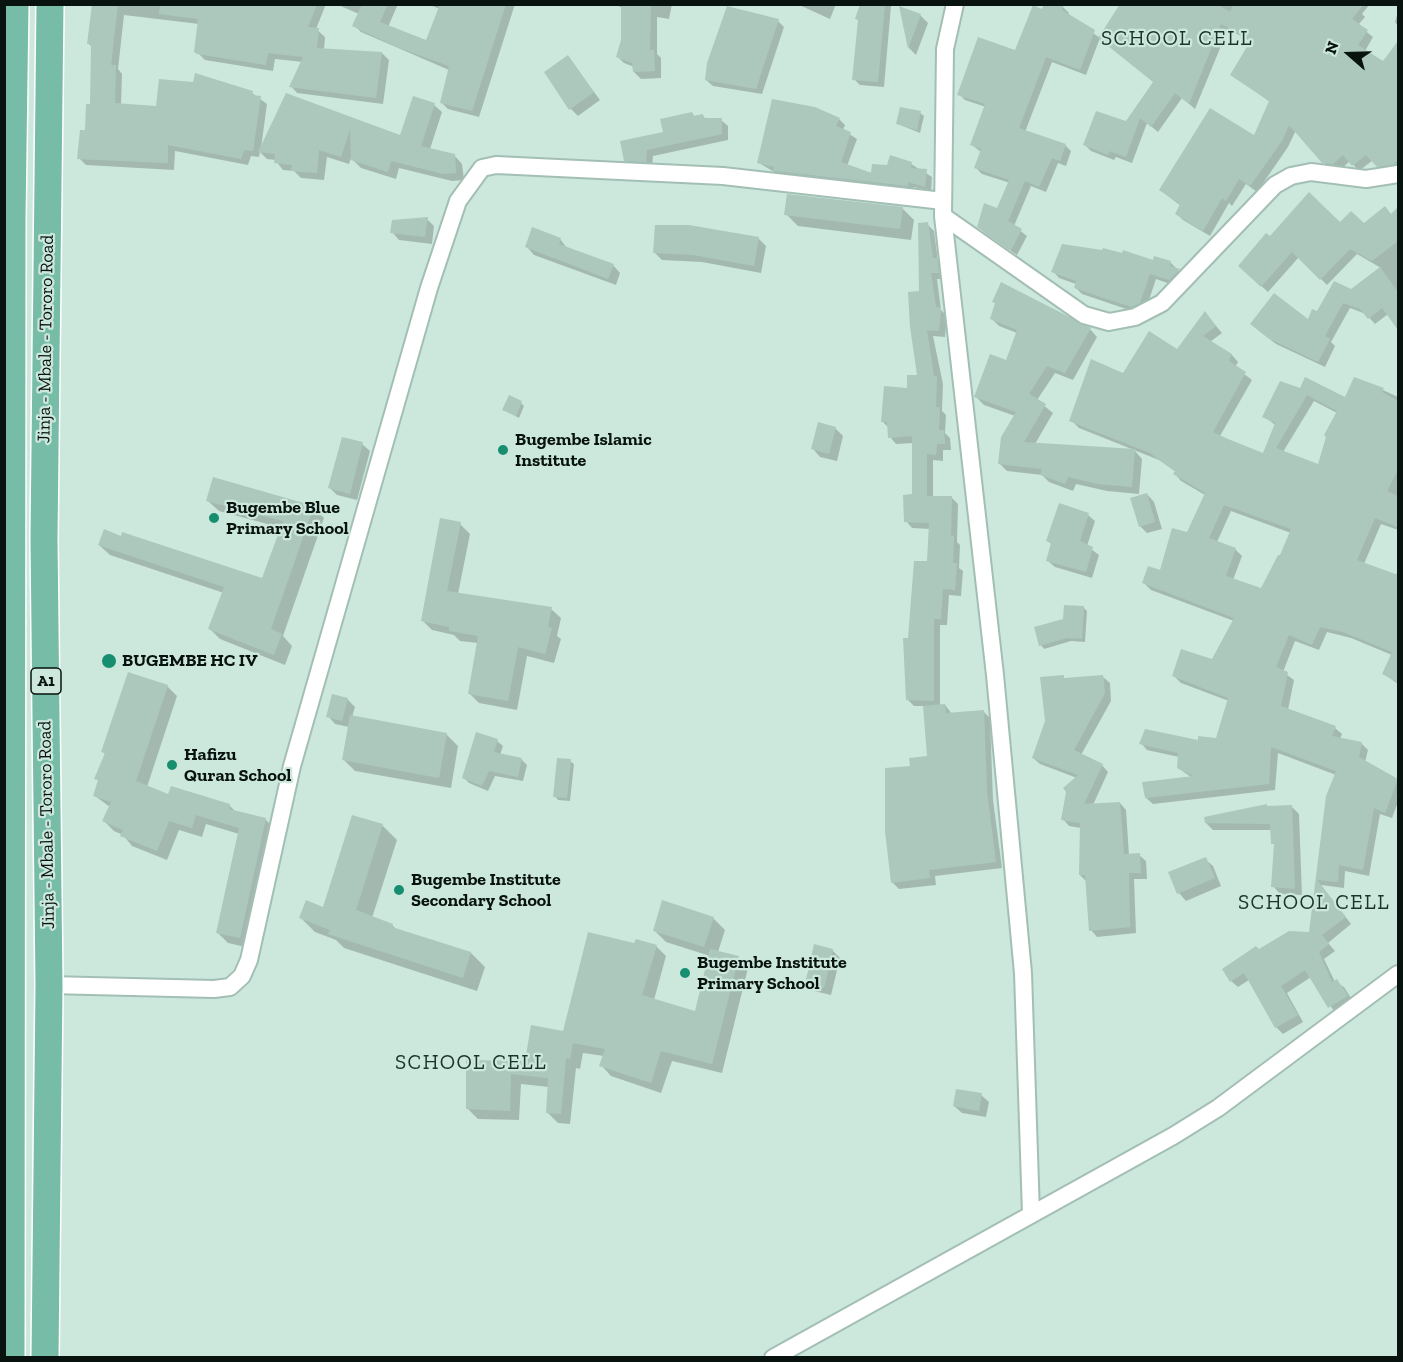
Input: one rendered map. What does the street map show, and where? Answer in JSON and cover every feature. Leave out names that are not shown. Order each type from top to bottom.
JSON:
[{"type":"highway","name":"Jinja - Mbale - Tororo Road","points":[[11,1358],[8,218],[15,4]]},
{"type":"highway","name":"Jinja - Mbale - Tororo Road","points":[[45,1358],[49,985],[44,538],[50,4]]},
{"type":"street","points":[[955,4],[945,49],[943,208],[993,663],[1023,973],[1031,1214]]},
{"type":"street","points":[[49,985],[214,989],[230,987],[242,976],[249,960],[292,766],[429,288],[458,201],[482,168],[496,165],[723,176],[943,208],[1084,315],[1109,322],[1135,317],[1162,303],[1275,185],[1292,176],[1311,172],[1366,179],[1398,174]]},
{"type":"street","points":[[773,1358],[1173,1136],[1218,1108],[1398,974]]},
{"type":"building","points":[[92,4],[118,4],[111,65],[116,65],[115,103],[156,106],[159,79],[193,82],[195,73],[253,91],[252,95],[261,96],[253,151],[244,150],[241,159],[168,145],[168,163],[77,159],[80,130],[85,130],[86,104],[90,104],[91,44],[87,44]]},
{"type":"building","points":[[160,4],[317,4],[308,27],[319,28],[317,48],[382,52],[376,98],[289,87],[303,57],[268,53],[266,65],[197,54],[194,52],[198,19],[159,14]]},
{"type":"building","points":[[362,4],[388,4],[380,22],[426,40],[440,4],[506,4],[472,111],[440,103],[449,66],[399,48],[352,26]]},
{"type":"building","points":[[621,4],[651,4],[650,50],[654,50],[655,71],[633,72],[632,63],[616,57],[621,40]]},
{"type":"building","points":[[860,4],[885,4],[878,82],[852,80],[858,20],[855,19]]},
{"type":"building","points":[[1044,4],[1064,4],[1062,10],[1095,30],[1080,70],[1046,57],[1019,128],[1066,144],[1060,161],[1052,158],[1039,187],[1025,181],[1008,221],[1022,229],[1011,250],[977,227],[984,203],[997,208],[1009,180],[974,168],[981,149],[970,145],[985,104],[957,95],[978,37],[1015,50],[1033,5],[1042,9]]},
{"type":"building","points":[[1120,4],[1217,4],[1230,12],[1234,4],[1364,4],[1352,19],[1368,30],[1358,45],[1383,61],[1398,41],[1398,160],[1394,164],[1377,167],[1366,155],[1352,166],[1343,155],[1333,164],[1322,163],[1289,125],[1282,141],[1250,186],[1239,179],[1226,201],[1222,198],[1203,231],[1175,214],[1180,204],[1159,190],[1210,108],[1254,135],[1269,101],[1230,75],[1251,40],[1221,24],[1189,104],[1175,93],[1151,127],[1140,118],[1126,157],[1109,151],[1108,155],[1083,145],[1096,111],[1126,121],[1153,82],[1098,38]]},
{"type":"building","points":[[727,6],[779,19],[756,89],[705,80],[707,63]]},
{"type":"building","points":[[899,6],[921,14],[908,49]]},
{"type":"building","points":[[568,55],[594,92],[569,110],[544,72]]},
{"type":"building","points":[[286,93],[400,135],[413,96],[435,103],[421,146],[455,154],[456,173],[443,174],[391,161],[388,172],[351,160],[350,129],[341,157],[319,150],[317,173],[291,171],[292,165],[274,163],[275,154],[258,152]]},
{"type":"building","points":[[772,99],[815,107],[840,118],[836,126],[851,132],[841,162],[869,172],[875,173],[871,172],[872,164],[887,165],[890,155],[912,162],[911,168],[927,169],[925,187],[908,182],[908,186],[773,171],[774,167],[757,163]]},
{"type":"building","points":[[900,107],[921,111],[917,130],[896,124]]},
{"type":"building","points":[[692,112],[693,116],[703,114],[704,118],[722,118],[722,134],[647,150],[646,162],[624,161],[620,141],[663,132],[660,119]]},
{"type":"building","points":[[1309,192],[1340,222],[1351,211],[1364,223],[1385,206],[1391,214],[1398,207],[1398,241],[1372,261],[1350,249],[1320,280],[1292,252],[1261,287],[1238,266],[1266,233],[1270,236]]},
{"type":"building","points":[[787,194],[903,207],[900,229],[784,215]]},
{"type":"building","points":[[428,217],[425,237],[390,233],[392,220]]},
{"type":"building","points":[[928,222],[933,258],[937,258],[939,273],[931,273],[936,307],[941,308],[939,331],[927,330],[934,376],[937,376],[936,407],[940,407],[939,430],[944,430],[945,444],[937,444],[936,455],[927,454],[927,496],[952,496],[953,563],[957,563],[955,590],[943,589],[941,619],[934,619],[934,701],[906,700],[903,638],[908,638],[914,561],[927,561],[929,523],[904,522],[903,495],[912,494],[912,436],[888,438],[887,422],[881,422],[884,386],[907,388],[907,375],[917,375],[908,292],[919,291],[918,223]]},
{"type":"building","points":[[655,225],[689,225],[759,237],[754,266],[693,255],[653,253]]},
{"type":"building","points":[[532,227],[561,238],[559,244],[614,264],[608,279],[525,247]]},
{"type":"building","points":[[1062,244],[1102,250],[1103,248],[1122,253],[1123,250],[1153,260],[1154,256],[1171,261],[1170,266],[1180,269],[1169,280],[1150,274],[1140,303],[1131,307],[1074,288],[1076,281],[1051,272]]},
{"type":"building","points":[[1380,267],[1398,292],[1398,330],[1382,308],[1368,319],[1360,309],[1343,303],[1325,336],[1330,339],[1318,362],[1268,338],[1250,324],[1274,293],[1308,319],[1312,309],[1317,311],[1334,281],[1351,289]]},
{"type":"building","points":[[1001,282],[1091,328],[1065,373],[1047,366],[1029,394],[1046,404],[1024,442],[1135,449],[1132,487],[1098,484],[1068,477],[1065,484],[1040,475],[1042,469],[998,464],[1001,437],[1016,412],[974,397],[990,354],[1006,360],[1017,330],[990,319],[995,303],[992,302]]},
{"type":"building","points":[[1205,311],[1216,326],[1203,336],[1232,354],[1229,361],[1246,372],[1213,432],[1263,453],[1275,423],[1262,417],[1280,381],[1300,388],[1305,377],[1345,397],[1354,377],[1384,388],[1382,392],[1398,401],[1398,470],[1387,491],[1398,496],[1398,527],[1375,518],[1357,560],[1398,575],[1398,682],[1382,674],[1392,652],[1343,632],[1320,627],[1312,645],[1289,635],[1276,667],[1288,672],[1281,706],[1336,726],[1332,736],[1362,742],[1359,757],[1398,779],[1385,813],[1374,808],[1363,870],[1339,865],[1338,882],[1317,880],[1346,917],[1322,935],[1329,944],[1319,952],[1332,982],[1337,979],[1348,996],[1328,1008],[1305,970],[1281,986],[1298,1015],[1275,1028],[1244,973],[1230,982],[1222,969],[1256,946],[1259,949],[1289,931],[1309,932],[1326,796],[1336,771],[1271,747],[1269,784],[1145,798],[1142,782],[1194,776],[1177,768],[1178,753],[1139,744],[1145,729],[1198,740],[1198,736],[1216,738],[1228,698],[1172,676],[1181,649],[1212,659],[1234,618],[1142,583],[1148,566],[1160,570],[1172,528],[1187,532],[1205,493],[1173,474],[1175,471],[1150,453],[1069,421],[1091,359],[1123,373],[1149,331],[1177,349]],"holes":[[[1307,395],[1337,411],[1324,435],[1326,437],[1318,464],[1276,448]],[[1224,505],[1291,529],[1280,555],[1261,588],[1226,576],[1236,548],[1209,538]]]},
{"type":"building","points":[[509,395],[522,401],[516,416],[502,410]]},
{"type":"building","points":[[818,422],[836,427],[829,454],[811,449]]},
{"type":"building","points":[[342,437],[363,442],[350,494],[328,488]]},
{"type":"building","points":[[213,477],[314,506],[271,629],[282,634],[274,655],[208,629],[224,587],[98,545],[104,529],[121,536],[122,532],[262,578],[283,521],[206,501]]},
{"type":"building","points":[[1147,493],[1155,522],[1139,527],[1130,498]]},
{"type":"building","points":[[1059,503],[1089,513],[1080,541],[1093,547],[1086,572],[1046,561],[1051,543],[1046,541]]},
{"type":"building","points":[[440,518],[461,522],[447,591],[552,607],[548,627],[552,628],[545,654],[518,647],[508,701],[468,694],[478,636],[449,631],[449,627],[421,621]]},
{"type":"building","points":[[1064,605],[1084,606],[1082,639],[1067,638],[1039,646],[1034,627],[1063,619]]},
{"type":"building","points":[[128,672],[168,685],[136,781],[168,794],[171,786],[230,804],[229,809],[266,818],[240,938],[216,933],[239,828],[196,815],[192,828],[169,821],[157,851],[120,836],[123,830],[102,821],[111,802],[93,796],[98,780],[94,779],[105,753],[101,752]]},
{"type":"building","points":[[1064,675],[1064,678],[1103,675],[1105,693],[1074,750],[1103,764],[1084,804],[1120,802],[1124,854],[1140,853],[1141,873],[1129,873],[1130,927],[1089,931],[1085,875],[1079,875],[1080,823],[1061,820],[1066,792],[1063,788],[1078,775],[1032,758],[1045,721],[1040,677]]},
{"type":"building","points":[[332,694],[348,698],[342,721],[326,717]]},
{"type":"building","points":[[945,704],[946,713],[984,710],[987,792],[996,862],[929,870],[930,878],[891,883],[885,831],[885,768],[910,766],[909,758],[927,756],[923,706]]},
{"type":"building","points":[[350,715],[447,733],[439,778],[342,760]]},
{"type":"building","points":[[476,732],[498,739],[494,752],[522,758],[518,777],[489,771],[482,786],[462,778]]},
{"type":"building","points":[[557,758],[571,759],[567,798],[553,797]]},
{"type":"building","points":[[1267,804],[1267,806],[1292,805],[1295,889],[1271,887],[1274,844],[1271,844],[1270,824],[1205,823],[1204,817]]},
{"type":"building","points":[[352,815],[383,824],[356,910],[393,924],[392,927],[471,952],[463,978],[328,934],[330,930],[299,918],[306,900],[323,907]]},
{"type":"building","points":[[1206,857],[1215,878],[1177,894],[1168,872]]},
{"type":"building","points":[[662,900],[714,917],[704,947],[653,931]]},
{"type":"building","points":[[588,932],[634,943],[636,939],[657,945],[642,995],[695,1011],[710,949],[739,956],[712,1064],[661,1051],[651,1083],[599,1066],[605,1049],[573,1043],[570,1059],[566,1058],[561,1114],[546,1113],[548,1078],[511,1074],[510,1111],[466,1109],[466,1060],[525,1061],[531,1025],[563,1031]]},
{"type":"building","points":[[814,944],[833,949],[824,988],[805,984]]},
{"type":"building","points":[[956,1089],[982,1093],[979,1111],[953,1106]]},
{"type":"place","name":"Bugembe Islamic Institute","points":[[503,450]]},
{"type":"place","name":"Bugembe Blue Primary School","points":[[214,518]]},
{"type":"place","name":"BUGEMBE HC IV","points":[[109,661]]},
{"type":"place","name":"Hafizu Quran School","points":[[172,765]]},
{"type":"place","name":"Bugembe Institute Secondary School","points":[[399,890]]},
{"type":"place","name":"Bugembe Institute Primary School","points":[[685,973]]},
{"type":"district","name":"SCHOOL CELL","points":[[1177,39]]},
{"type":"district","name":"SCHOOL CELL","points":[[1314,903]]},
{"type":"district","name":"SCHOOL CELL","points":[[471,1063]]}]
